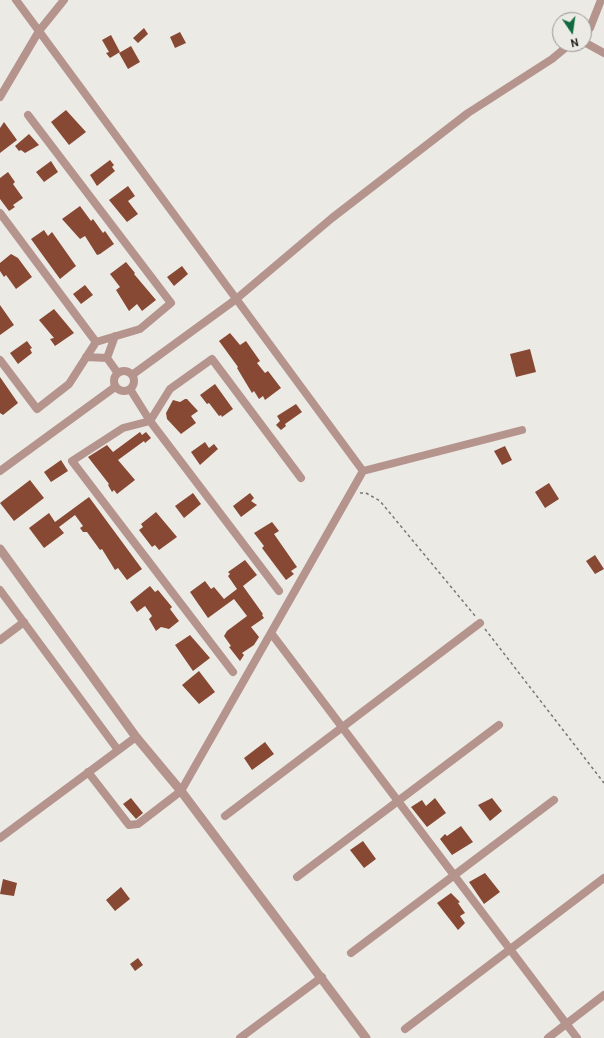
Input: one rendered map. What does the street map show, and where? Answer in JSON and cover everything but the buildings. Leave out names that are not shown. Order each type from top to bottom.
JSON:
[{"type":"street","points":[[16,0],[235,300],[363,471]]},
{"type":"street","points":[[0,97],[39,32],[64,0]]},
{"type":"street","points":[[592,23],[601,0]]},
{"type":"street","points":[[592,46],[604,53]]},
{"type":"street","points":[[132,375],[235,300],[332,218],[468,113],[552,59],[560,52]]},
{"type":"street","points":[[0,360],[37,409],[69,384],[96,342],[140,329],[171,303],[28,115]]},
{"type":"street","points":[[0,213],[96,342]]},
{"type":"street","points":[[107,358],[115,336]]},
{"type":"street","points":[[86,357],[107,358]]},
{"type":"street","points":[[107,358],[117,372]]},
{"type":"street","points":[[233,672],[72,461],[123,428],[150,421],[170,389],[212,358],[301,478]]},
{"type":"street","points":[[122,370],[128,371],[132,375],[133,385],[130,389],[120,390],[116,387],[113,382],[117,372],[122,370]]},
{"type":"street","points":[[0,471],[116,387]]},
{"type":"street","points":[[130,389],[150,421],[279,591]]},
{"type":"street","points":[[88,772],[129,825],[138,824],[181,791],[363,471],[522,430]]},
{"type":"street","points":[[0,549],[136,737],[181,791],[322,977],[366,1038]]},
{"type":"street","points":[[0,590],[118,750]]},
{"type":"street","points":[[0,640],[24,622]]},
{"type":"street","points":[[225,816],[480,623]]},
{"type":"street","points":[[271,633],[577,1038]]},
{"type":"street","points":[[298,877],[498,725]]},
{"type":"street","points":[[0,838],[136,737]]},
{"type":"street","points":[[352,953],[554,800]]},
{"type":"street","points":[[405,1029],[604,878]]},
{"type":"street","points":[[240,1038],[322,977]]},
{"type":"street","points":[[548,1038],[604,995]]}]
